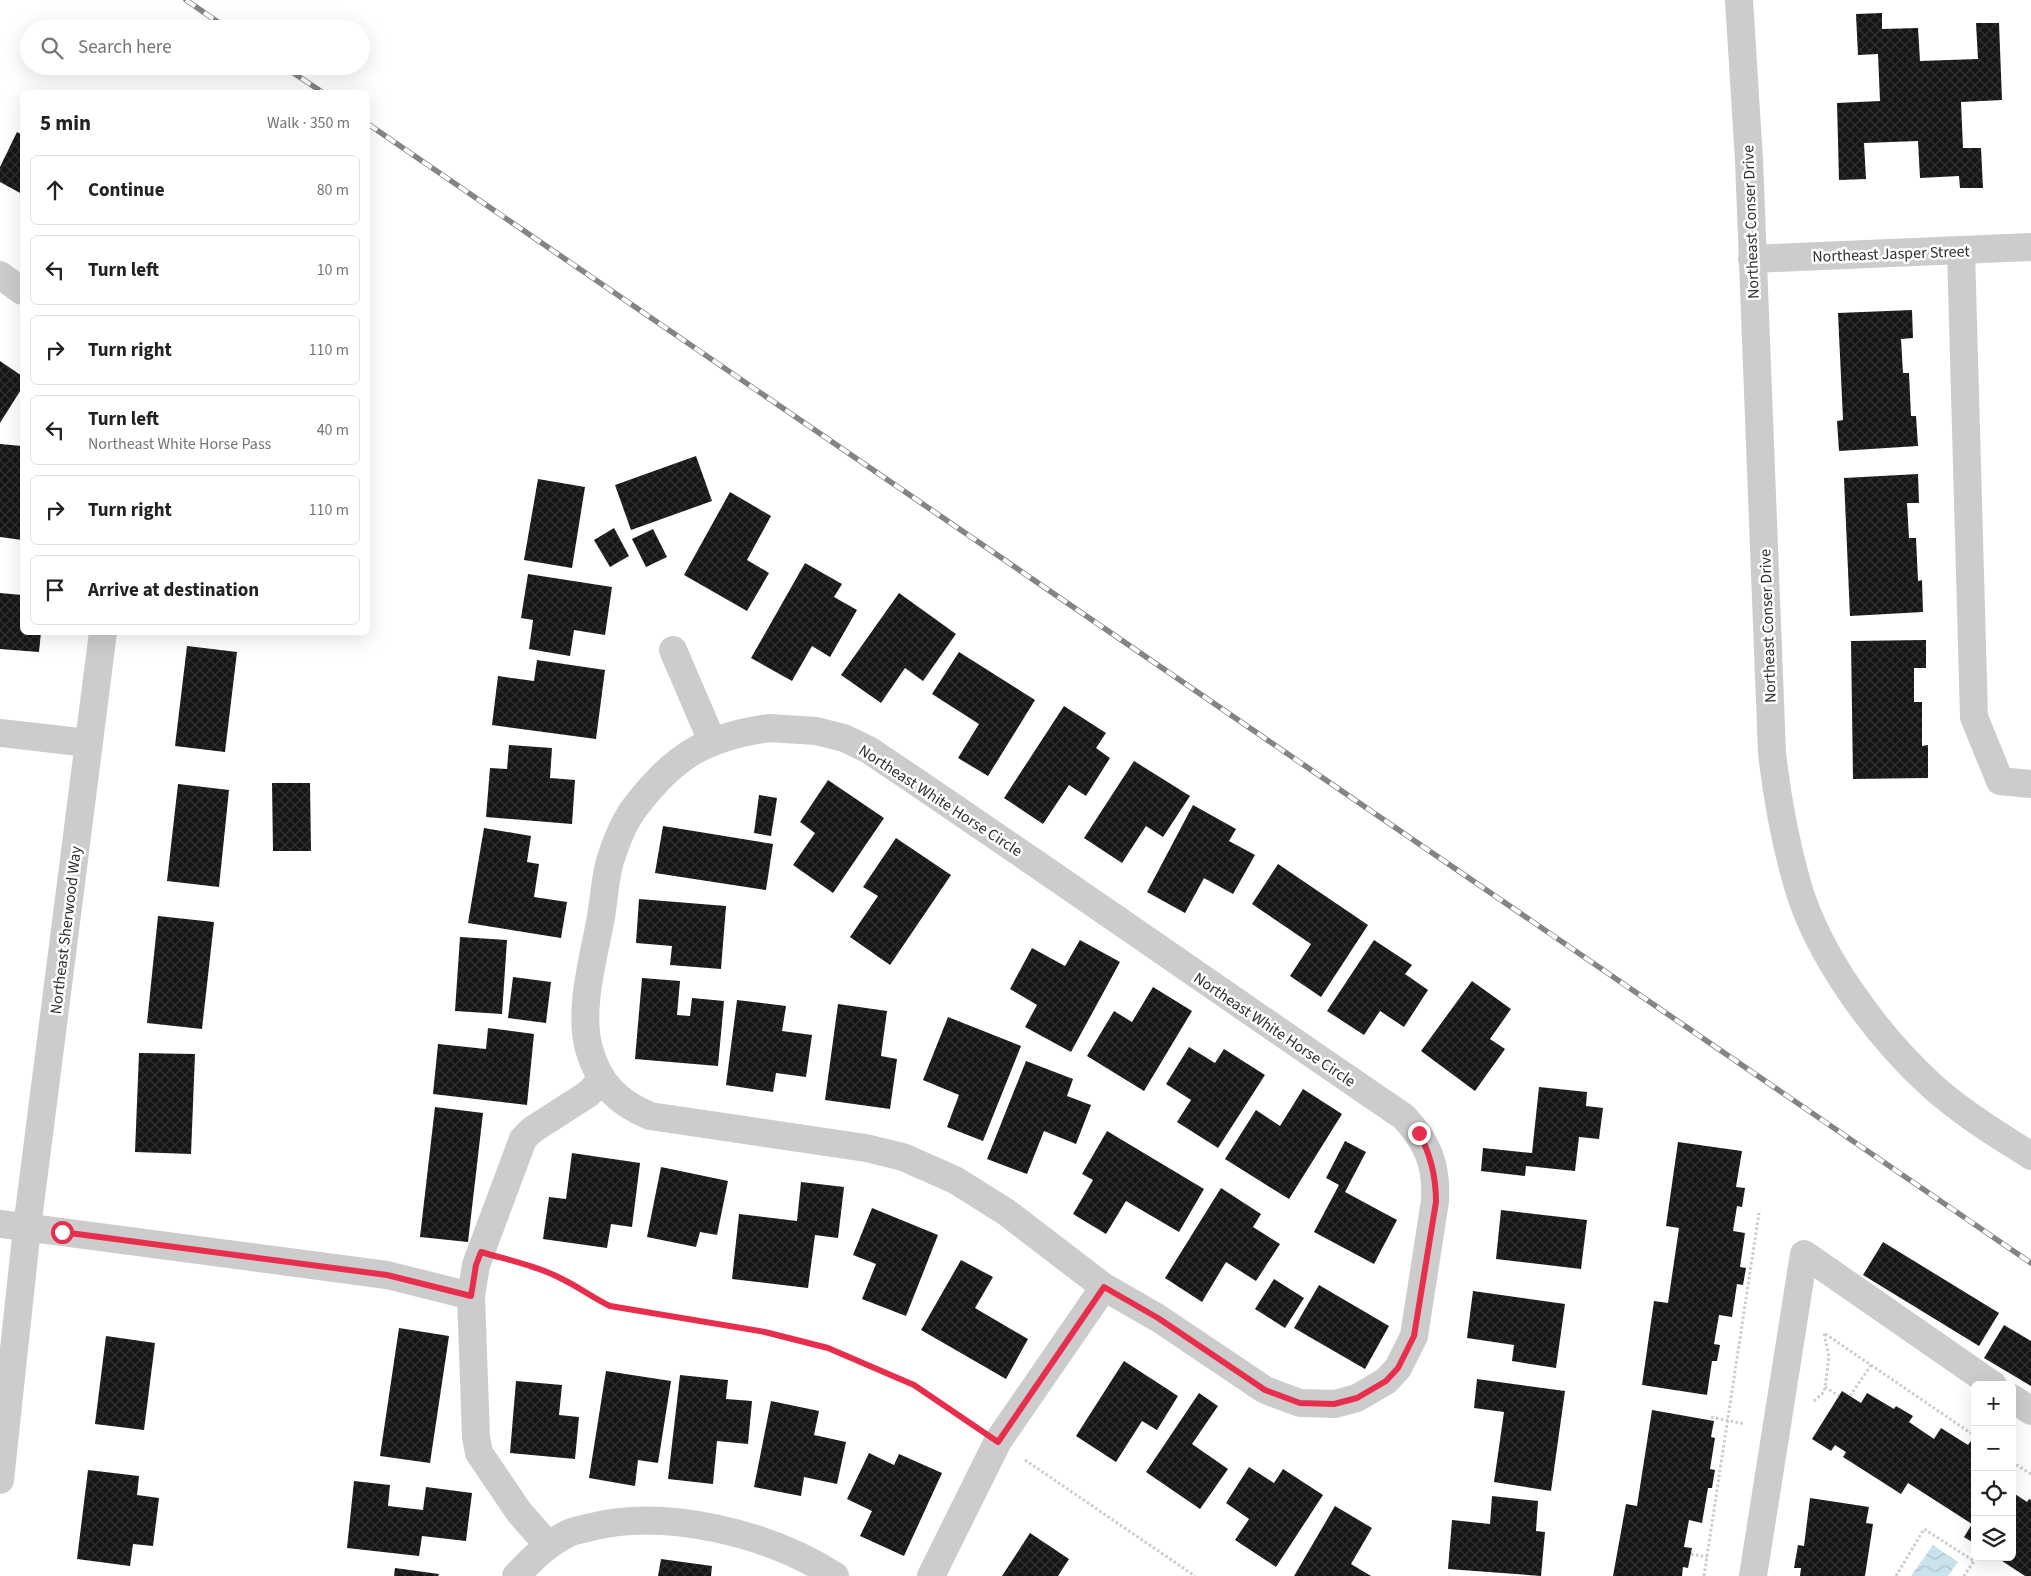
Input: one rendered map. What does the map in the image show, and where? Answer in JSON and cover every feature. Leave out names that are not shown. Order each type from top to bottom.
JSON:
[{"type":"street","name":"Northeast Conser Drive","points":[[1739,0],[1749,160],[1772,753],[1778,805],[1797,885],[1817,934],[1839,974],[1881,1032],[1932,1085],[1970,1116],[2031,1156]]},
{"type":"street","name":"Northeast Jasper Street","points":[[1752,259],[2031,247]]},
{"type":"street","points":[[1961,250],[1974,717],[2000,781],[2031,784]]},
{"type":"street","points":[[0,275],[20,290]]},
{"type":"street","name":"Northeast Sherwood Way","points":[[0,1480],[27,1228],[88,742],[104,635]]},
{"type":"street","points":[[673,650],[712,741]]},
{"type":"street","name":"Northeast White Horse Circle","points":[[769,728],[816,730],[844,738],[869,750],[1015,848],[1404,1117],[1419,1133],[1430,1152],[1436,1184],[1436,1202],[1414,1336],[1398,1368],[1386,1381],[1357,1398],[1334,1404],[1300,1403],[1265,1390],[1158,1318],[1104,1287],[1006,1212],[955,1180],[903,1157],[866,1148],[650,1116],[631,1108],[607,1088],[602,1080],[589,1048],[586,1021],[588,991],[610,862],[620,834],[634,807],[664,772],[686,755],[712,741],[738,732],[769,728]]},
{"type":"street","points":[[0,733],[88,742]]},
{"type":"street","points":[[548,1545],[519,1512],[479,1453],[476,1437],[471,1296],[476,1265],[523,1139],[532,1130],[588,1094],[602,1080]]},
{"type":"street","points":[[0,1224],[387,1275],[471,1296]]},
{"type":"street","points":[[1753,1576],[1804,1254],[1987,1381]]},
{"type":"street","points":[[931,1576],[998,1442],[1104,1287]]},
{"type":"street","points":[[2016,1401],[2031,1411]]},
{"type":"street","points":[[516,1576],[538,1552],[571,1532],[609,1522],[640,1520],[700,1526],[745,1536],[792,1552],[814,1562],[835,1576]]},
{"type":"path","points":[[1704,1576],[1726,1420],[1759,1213]]},
{"type":"path","points":[[481,1252],[547,1272],[610,1306],[765,1332],[828,1348],[914,1385],[1195,1576]]},
{"type":"path","points":[[1811,1403],[1824,1392],[1825,1387],[1829,1357],[1824,1333],[1971,1433]]},
{"type":"path","points":[[1850,1396],[1871,1365]]},
{"type":"path","points":[[1825,1387],[1839,1396]]},
{"type":"path","points":[[1711,1417],[1750,1424]]},
{"type":"path","points":[[2016,1465],[2031,1474]]},
{"type":"path","points":[[1896,1576],[1924,1529],[1974,1561],[1964,1576]]},
{"type":"path","points":[[1691,1554],[1707,1557]]},
{"type":"water","points":[[1933,1545],[1958,1562],[1948,1576],[1911,1576]]},
{"type":"building","points":[[1882,13],[1882,29],[1918,28],[1920,61],[1978,59],[1976,23],[1999,23],[2002,100],[1961,102],[1963,148],[1981,148],[1983,188],[1960,188],[1959,176],[1920,178],[1918,141],[1864,143],[1866,179],[1839,180],[1837,103],[1880,101],[1878,54],[1858,55],[1856,14]]},
{"type":"building","points":[[17,132],[20,134],[20,193],[0,182],[0,167]]},
{"type":"building","points":[[1912,310],[1913,338],[1901,339],[1903,373],[1909,373],[1911,416],[1916,416],[1918,446],[1839,451],[1837,421],[1843,420],[1838,313]]},
{"type":"building","points":[[0,361],[20,375],[20,391],[0,423]]},
{"type":"building","points":[[0,444],[20,446],[20,540],[0,537]]},
{"type":"building","points":[[696,456],[712,501],[631,530],[615,485]]},
{"type":"building","points":[[1918,474],[1919,503],[1907,503],[1909,538],[1916,538],[1918,581],[1922,580],[1923,612],[1850,616],[1844,478]]},
{"type":"building","points":[[538,479],[585,487],[572,568],[524,560]]},
{"type":"building","points":[[730,492],[771,516],[747,560],[769,573],[747,611],[684,575]]},
{"type":"building","points":[[614,528],[629,556],[610,567],[594,540]]},
{"type":"building","points":[[653,529],[667,557],[646,567],[632,539]]},
{"type":"building","points":[[805,563],[842,584],[834,597],[857,610],[830,657],[812,646],[792,681],[751,658]]},
{"type":"building","points":[[528,574],[612,587],[605,635],[574,630],[570,656],[529,649],[533,620],[521,618]]},
{"type":"building","points":[[0,593],[20,595],[20,635],[41,635],[39,652],[0,649]]},
{"type":"building","points":[[899,593],[956,634],[923,681],[905,668],[881,703],[841,675]]},
{"type":"building","points":[[1926,640],[1926,668],[1914,668],[1914,702],[1922,702],[1922,746],[1928,745],[1928,778],[1853,779],[1851,641]]},
{"type":"building","points":[[187,646],[237,652],[225,752],[175,746]]},
{"type":"building","points":[[959,652],[1035,700],[988,776],[958,758],[979,724],[932,694]]},
{"type":"building","points":[[537,660],[605,670],[596,739],[492,725],[498,676],[534,681]]},
{"type":"building","points":[[1064,706],[1106,733],[1096,748],[1110,758],[1086,796],[1069,785],[1043,824],[1004,798]]},
{"type":"building","points":[[509,745],[552,748],[550,778],[575,780],[572,824],[486,817],[490,768],[507,769]]},
{"type":"building","points":[[1134,761],[1190,796],[1163,837],[1146,826],[1122,863],[1084,838]]},
{"type":"building","points":[[828,780],[884,818],[833,893],[793,865],[815,833],[800,822]]},
{"type":"building","points":[[272,783],[310,783],[311,851],[273,851]]},
{"type":"building","points":[[178,784],[229,790],[219,887],[167,881]]},
{"type":"building","points":[[759,795],[777,798],[771,836],[754,833]]},
{"type":"building","points":[[1193,805],[1236,829],[1229,841],[1255,855],[1233,894],[1204,878],[1185,913],[1147,892]]},
{"type":"building","points":[[663,826],[773,844],[766,890],[655,873]]},
{"type":"building","points":[[484,828],[531,836],[527,862],[539,864],[534,897],[567,902],[561,938],[468,923]]},
{"type":"building","points":[[896,838],[951,875],[890,965],[850,937],[878,896],[863,887]]},
{"type":"building","points":[[1278,864],[1368,925],[1321,997],[1290,976],[1311,944],[1252,904]]},
{"type":"building","points":[[639,899],[726,906],[721,969],[670,965],[672,946],[636,943]]},
{"type":"building","points":[[158,916],[214,922],[202,1029],[147,1023]]},
{"type":"building","points":[[460,937],[507,940],[502,1014],[455,1011]]},
{"type":"building","points":[[1080,940],[1120,962],[1071,1052],[1025,1027],[1037,1005],[1010,989],[1032,948],[1065,966]]},
{"type":"building","points":[[1374,940],[1412,965],[1405,974],[1428,990],[1404,1027],[1380,1011],[1364,1035],[1327,1011]]},
{"type":"building","points":[[513,977],[551,982],[546,1023],[508,1018]]},
{"type":"building","points":[[642,978],[680,981],[677,1015],[690,1016],[692,998],[724,1001],[718,1066],[635,1059]]},
{"type":"building","points":[[1472,981],[1511,1009],[1490,1039],[1505,1049],[1475,1091],[1421,1051]]},
{"type":"building","points":[[1153,987],[1192,1011],[1144,1091],[1087,1056],[1114,1011],[1132,1022]]},
{"type":"building","points":[[737,1000],[786,1006],[782,1031],[812,1035],[806,1077],[776,1073],[773,1092],[726,1085]]},
{"type":"building","points":[[838,1004],[887,1011],[881,1056],[897,1059],[890,1109],[825,1100]]},
{"type":"building","points":[[948,1017],[1021,1046],[983,1141],[947,1127],[959,1095],[923,1080]]},
{"type":"building","points":[[488,1028],[534,1034],[527,1105],[433,1094],[438,1044],[486,1049]]},
{"type":"building","points":[[1189,1047],[1215,1063],[1224,1049],[1265,1075],[1218,1148],[1177,1122],[1191,1100],[1166,1084]]},
{"type":"building","points":[[139,1053],[195,1054],[191,1154],[135,1152]]},
{"type":"building","points":[[1026,1061],[1073,1079],[1067,1096],[1091,1105],[1076,1144],[1044,1131],[1027,1174],[987,1159]]},
{"type":"building","points":[[1539,1087],[1587,1092],[1586,1106],[1603,1108],[1599,1139],[1579,1137],[1575,1171],[1526,1166],[1525,1176],[1481,1171],[1483,1148],[1532,1153]]},
{"type":"building","points":[[1303,1089],[1342,1114],[1289,1199],[1225,1159],[1256,1110],[1280,1126]]},
{"type":"building","points":[[435,1107],[483,1113],[468,1242],[420,1237]]},
{"type":"building","points":[[1107,1131],[1204,1189],[1179,1232],[1126,1201],[1106,1234],[1073,1214],[1093,1180],[1082,1174]]},
{"type":"building","points":[[1345,1141],[1366,1152],[1345,1192],[1397,1220],[1374,1264],[1314,1232],[1339,1185],[1326,1178]]},
{"type":"building","points":[[1678,1142],[1742,1151],[1736,1187],[1745,1188],[1742,1207],[1737,1206],[1733,1231],[1745,1233],[1740,1267],[1746,1268],[1743,1285],[1737,1284],[1732,1317],[1719,1315],[1714,1344],[1720,1345],[1717,1361],[1712,1361],[1707,1395],[1642,1385],[1654,1301],[1668,1303],[1679,1228],[1666,1226]]},
{"type":"building","points":[[572,1153],[640,1163],[632,1227],[611,1224],[607,1248],[543,1239],[549,1197],[566,1199]]},
{"type":"building","points":[[661,1167],[728,1181],[717,1235],[700,1232],[696,1247],[647,1237]]},
{"type":"building","points":[[801,1182],[844,1187],[838,1238],[815,1235],[808,1288],[732,1279],[739,1214],[797,1221]]},
{"type":"building","points":[[1221,1188],[1261,1214],[1253,1227],[1280,1244],[1256,1281],[1226,1262],[1202,1302],[1165,1278]]},
{"type":"building","points":[[872,1208],[938,1235],[906,1316],[862,1299],[876,1264],[853,1255]]},
{"type":"building","points":[[1501,1210],[1587,1220],[1581,1269],[1496,1259]]},
{"type":"building","points":[[1883,1242],[1999,1313],[1979,1346],[1863,1275]]},
{"type":"building","points":[[961,1260],[993,1277],[975,1308],[1028,1339],[1006,1379],[921,1330]]},
{"type":"building","points":[[1274,1279],[1304,1298],[1285,1328],[1255,1309]]},
{"type":"building","points":[[1319,1285],[1389,1326],[1365,1369],[1294,1328]]},
{"type":"building","points":[[1473,1291],[1565,1304],[1556,1368],[1512,1361],[1514,1345],[1467,1338]]},
{"type":"building","points":[[2004,1325],[2031,1341],[2031,1386],[1984,1358]]},
{"type":"building","points":[[399,1328],[449,1336],[430,1463],[380,1456]]},
{"type":"building","points":[[106,1336],[155,1343],[144,1430],[95,1424]]},
{"type":"building","points":[[1124,1361],[1178,1396],[1157,1430],[1142,1421],[1116,1462],[1076,1436]]},
{"type":"building","points":[[606,1371],[671,1381],[658,1463],[638,1460],[635,1486],[589,1478]]},
{"type":"building","points":[[680,1375],[728,1380],[726,1399],[752,1401],[748,1444],[717,1441],[713,1484],[668,1479]]},
{"type":"building","points":[[1477,1379],[1565,1391],[1551,1491],[1494,1482],[1504,1412],[1474,1408]]},
{"type":"building","points":[[516,1381],[562,1385],[559,1415],[579,1417],[575,1459],[510,1453]]},
{"type":"building","points":[[1842,1391],[1861,1403],[1867,1393],[1894,1409],[1896,1406],[1913,1416],[1909,1422],[1934,1439],[1941,1428],[1968,1445],[1971,1441],[1971,1523],[1908,1483],[1901,1494],[1843,1457],[1846,1452],[1835,1445],[1831,1451],[1812,1439]]},
{"type":"building","points":[[1199,1393],[1218,1406],[1192,1444],[1228,1469],[1200,1509],[1146,1472]]},
{"type":"building","points":[[771,1401],[819,1411],[814,1435],[846,1442],[837,1484],[804,1477],[801,1496],[754,1487]]},
{"type":"building","points":[[1652,1410],[1714,1421],[1711,1437],[1715,1438],[1710,1469],[1715,1470],[1712,1488],[1708,1488],[1702,1523],[1689,1520],[1684,1547],[1692,1548],[1688,1568],[1683,1567],[1682,1576],[1613,1576],[1626,1504],[1637,1506]]},
{"type":"building","points":[[869,1453],[894,1465],[899,1454],[942,1473],[904,1556],[860,1536],[872,1511],[847,1499]]},
{"type":"building","points":[[1249,1467],[1274,1483],[1283,1469],[1323,1495],[1276,1567],[1235,1540],[1249,1519],[1226,1503]]},
{"type":"building","points":[[88,1470],[139,1476],[137,1495],[159,1498],[153,1546],[133,1544],[130,1566],[77,1559]]},
{"type":"building","points":[[354,1481],[390,1485],[388,1506],[423,1510],[426,1487],[472,1493],[466,1541],[422,1536],[419,1556],[347,1548]]},
{"type":"building","points":[[2016,1495],[2027,1502],[2029,1499],[2031,1500],[2031,1576],[2025,1576],[2002,1561],[2016,1561]]},
{"type":"building","points":[[1492,1496],[1538,1501],[1536,1531],[1545,1532],[1541,1576],[1448,1569],[1452,1520],[1490,1524]]},
{"type":"building","points":[[1810,1498],[1869,1507],[1866,1523],[1873,1524],[1865,1576],[1800,1576],[1801,1568],[1794,1568],[1798,1545],[1804,1546]]},
{"type":"building","points":[[1335,1506],[1372,1528],[1351,1564],[1371,1576],[1294,1576]]},
{"type":"building","points":[[1971,1526],[1971,1541],[1964,1537]]},
{"type":"building","points":[[1030,1533],[1069,1559],[1058,1576],[1002,1576]]},
{"type":"building","points":[[661,1559],[712,1566],[711,1576],[658,1576]]},
{"type":"building","points":[[395,1568],[439,1574],[438,1576],[394,1576]]},
{"type":"railway","points":[[186,0],[215,20]]},
{"type":"railway","points":[[296,75],[319,90]]},
{"type":"railway","points":[[370,125],[2031,1263]]},
{"type":"route","points":[[62,1232],[387,1275],[471,1296],[476,1265],[481,1252],[547,1272],[610,1306],[765,1332],[828,1348],[914,1385],[998,1442],[1104,1287],[1158,1318],[1265,1390],[1300,1403],[1334,1404],[1357,1398],[1386,1381],[1398,1368],[1414,1336],[1436,1202],[1436,1184],[1430,1152],[1419,1133]]}]
